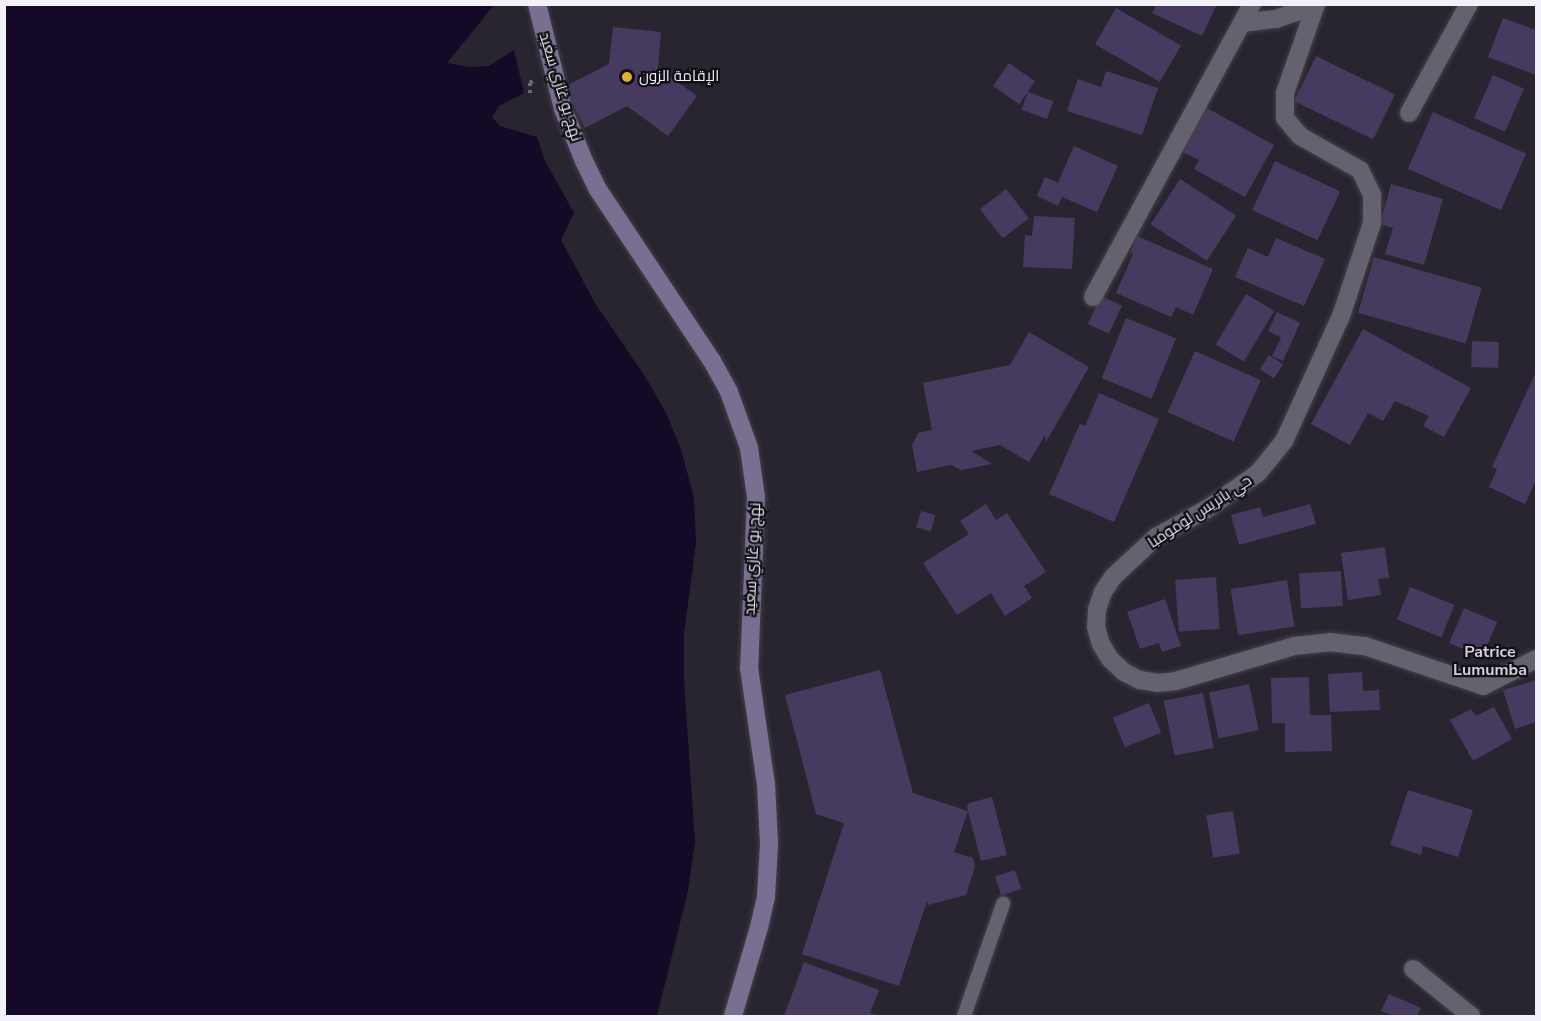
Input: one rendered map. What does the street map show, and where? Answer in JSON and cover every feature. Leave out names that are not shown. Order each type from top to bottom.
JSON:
[{"type":"street","name":"نهج بو غازي سعيد","points":[[537,4],[563,109],[584,161],[597,188],[712,362],[729,392],[749,448],[756,497],[749,668],[766,784],[769,844],[766,897],[733,1017]]},
{"type":"street","points":[[1093,297],[1252,4]]},
{"type":"street","points":[[1409,112],[1469,4]]},
{"type":"street","points":[[1242,23],[1276,19],[1316,5]]},
{"type":"street","name":"حي باتريس لومومبا","points":[[1316,5],[1285,93],[1283,110],[1294,132],[1360,170],[1372,195],[1374,209],[1369,233],[1341,316],[1284,441],[1258,473],[1207,509],[1156,537],[1113,577],[1103,592],[1097,609],[1096,627],[1101,644],[1110,659],[1124,672],[1140,680],[1158,683],[1176,681],[1294,646],[1330,642],[1365,646],[1483,686],[1536,659]]},
{"type":"street","points":[[1413,969],[1471,1017]]},
{"type":"lane","points":[[964,1017],[1004,904]]},
{"type":"shaded area","points":[[5,4],[494,5],[447,63],[469,67],[489,66],[514,50],[524,93],[499,106],[492,117],[500,126],[537,137],[545,161],[574,213],[561,240],[595,303],[646,378],[666,413],[681,449],[694,498],[696,543],[684,634],[684,680],[695,842],[688,891],[657,1016],[5,1016]]},
{"type":"building","points":[[1157,4],[1217,4],[1202,36],[1152,13]]},
{"type":"building","points":[[1116,8],[1181,46],[1160,82],[1095,44]]},
{"type":"building","points":[[1503,18],[1536,30],[1536,75],[1488,57]]},
{"type":"building","name":"الإقامة الزون","points":[[613,27],[661,32],[658,68],[697,96],[668,136],[627,106],[585,128],[564,87],[609,64]]},
{"type":"building","points":[[1316,56],[1395,95],[1373,140],[1294,101]]},
{"type":"building","points":[[1009,63],[1035,81],[1019,104],[993,86]]},
{"type":"building","points":[[1106,71],[1158,88],[1142,135],[1067,111],[1078,79],[1101,87]]},
{"type":"building","points":[[1493,75],[1524,89],[1505,132],[1474,118]]},
{"type":"building","points":[[1028,92],[1053,101],[1047,119],[1022,110]]},
{"type":"building","points":[[1205,107],[1274,145],[1245,197],[1194,169],[1199,160],[1181,151]]},
{"type":"building","points":[[1433,112],[1526,153],[1501,210],[1408,169]]},
{"type":"building","points":[[1074,146],[1118,166],[1097,212],[1062,197],[1058,206],[1037,196],[1045,177],[1058,183]]},
{"type":"building","points":[[1275,161],[1340,191],[1317,240],[1252,210]]},
{"type":"building","points":[[1180,179],[1236,215],[1207,261],[1151,224]]},
{"type":"building","points":[[1391,184],[1443,199],[1424,265],[1385,254],[1393,228],[1380,224]]},
{"type":"building","points":[[1006,189],[1029,218],[1003,238],[980,209]]},
{"type":"building","points":[[1034,216],[1075,218],[1072,269],[1023,267],[1025,235],[1032,236]]},
{"type":"building","points":[[1137,236],[1213,269],[1193,315],[1176,307],[1171,317],[1116,293],[1133,254],[1130,253]]},
{"type":"building","points":[[1276,238],[1325,259],[1304,306],[1235,277],[1248,248],[1268,257]]},
{"type":"building","points":[[1374,257],[1482,288],[1466,344],[1358,313]]},
{"type":"building","points":[[1246,294],[1274,311],[1244,362],[1216,345]]},
{"type":"building","points":[[1101,296],[1122,306],[1109,334],[1088,324]]},
{"type":"building","points":[[1277,312],[1300,323],[1283,361],[1272,356],[1281,338],[1268,331]]},
{"type":"building","points":[[1126,318],[1176,338],[1152,398],[1102,378]]},
{"type":"building","points":[[1363,329],[1471,388],[1444,437],[1423,426],[1429,416],[1395,401],[1383,421],[1368,413],[1350,445],[1311,424]]},
{"type":"building","points":[[1029,332],[1089,367],[1046,442],[1045,435],[1029,462],[1000,445],[971,451],[992,464],[961,470],[951,465],[917,472],[912,445],[918,433],[932,430],[923,383],[1010,365]]},
{"type":"building","points":[[1472,341],[1499,342],[1498,368],[1471,367]]},
{"type":"building","points":[[1195,351],[1261,380],[1234,441],[1168,412]]},
{"type":"building","points":[[1269,355],[1283,364],[1274,379],[1260,369]]},
{"type":"building","points":[[1536,372],[1536,480],[1525,504],[1489,487],[1497,469],[1492,467]]},
{"type":"building","points":[[1099,393],[1159,419],[1114,522],[1049,494],[1080,424],[1085,426]]},
{"type":"building","points":[[986,504],[996,520],[1007,513],[1046,572],[1024,586],[1032,598],[1005,616],[991,593],[957,615],[923,563],[969,534],[960,521]]},
{"type":"building","points":[[1310,504],[1316,524],[1239,545],[1231,515],[1260,507],[1263,517]]},
{"type":"building","points":[[921,511],[935,515],[931,531],[916,527]]},
{"type":"building","points":[[1385,547],[1389,578],[1378,579],[1381,595],[1348,600],[1341,553]]},
{"type":"building","points":[[1341,571],[1343,606],[1301,608],[1299,573]]},
{"type":"building","points":[[1216,577],[1220,629],[1179,632],[1175,580]]},
{"type":"building","points":[[1287,580],[1294,626],[1238,635],[1231,589]]},
{"type":"building","points":[[1410,587],[1455,605],[1441,637],[1397,619]]},
{"type":"building","points":[[1165,599],[1181,646],[1162,652],[1159,643],[1140,649],[1127,612]]},
{"type":"building","points":[[1464,608],[1497,622],[1482,657],[1449,643]]},
{"type":"building","points":[[880,670],[913,793],[968,811],[954,852],[973,858],[975,867],[966,895],[928,905],[927,901],[899,986],[802,954],[844,823],[816,814],[785,695]]},
{"type":"building","points":[[1362,672],[1363,691],[1379,690],[1380,710],[1330,712],[1328,674]]},
{"type":"building","points":[[1309,677],[1310,715],[1331,715],[1332,751],[1285,752],[1285,723],[1272,723],[1271,678]]},
{"type":"building","points":[[1536,680],[1536,722],[1515,729],[1503,690]]},
{"type":"building","points":[[1249,684],[1259,730],[1219,738],[1209,693]]},
{"type":"building","points":[[1203,693],[1214,748],[1174,756],[1164,701]]},
{"type":"building","points":[[1149,703],[1161,733],[1125,747],[1113,718]]},
{"type":"building","points":[[1494,707],[1512,739],[1473,761],[1450,720],[1471,709],[1476,716]]},
{"type":"building","points":[[1408,790],[1473,810],[1458,857],[1423,846],[1421,855],[1390,845]]},
{"type":"building","points":[[992,797],[1007,855],[981,861],[967,807],[969,803]]},
{"type":"building","points":[[1233,811],[1240,853],[1213,858],[1206,815]]},
{"type":"building","points":[[1015,870],[1021,889],[1001,896],[995,876]]},
{"type":"building","points":[[804,962],[879,990],[870,1013],[880,1016],[784,1016]]},
{"type":"building","points":[[1389,994],[1421,1008],[1417,1016],[1394,1016],[1381,1011]]},
{"type":"place","name":"الإقامة الزون","points":[[627,77]]},
{"type":"district","name":"Patrice Lumumba","points":[[1490,661]]}]
